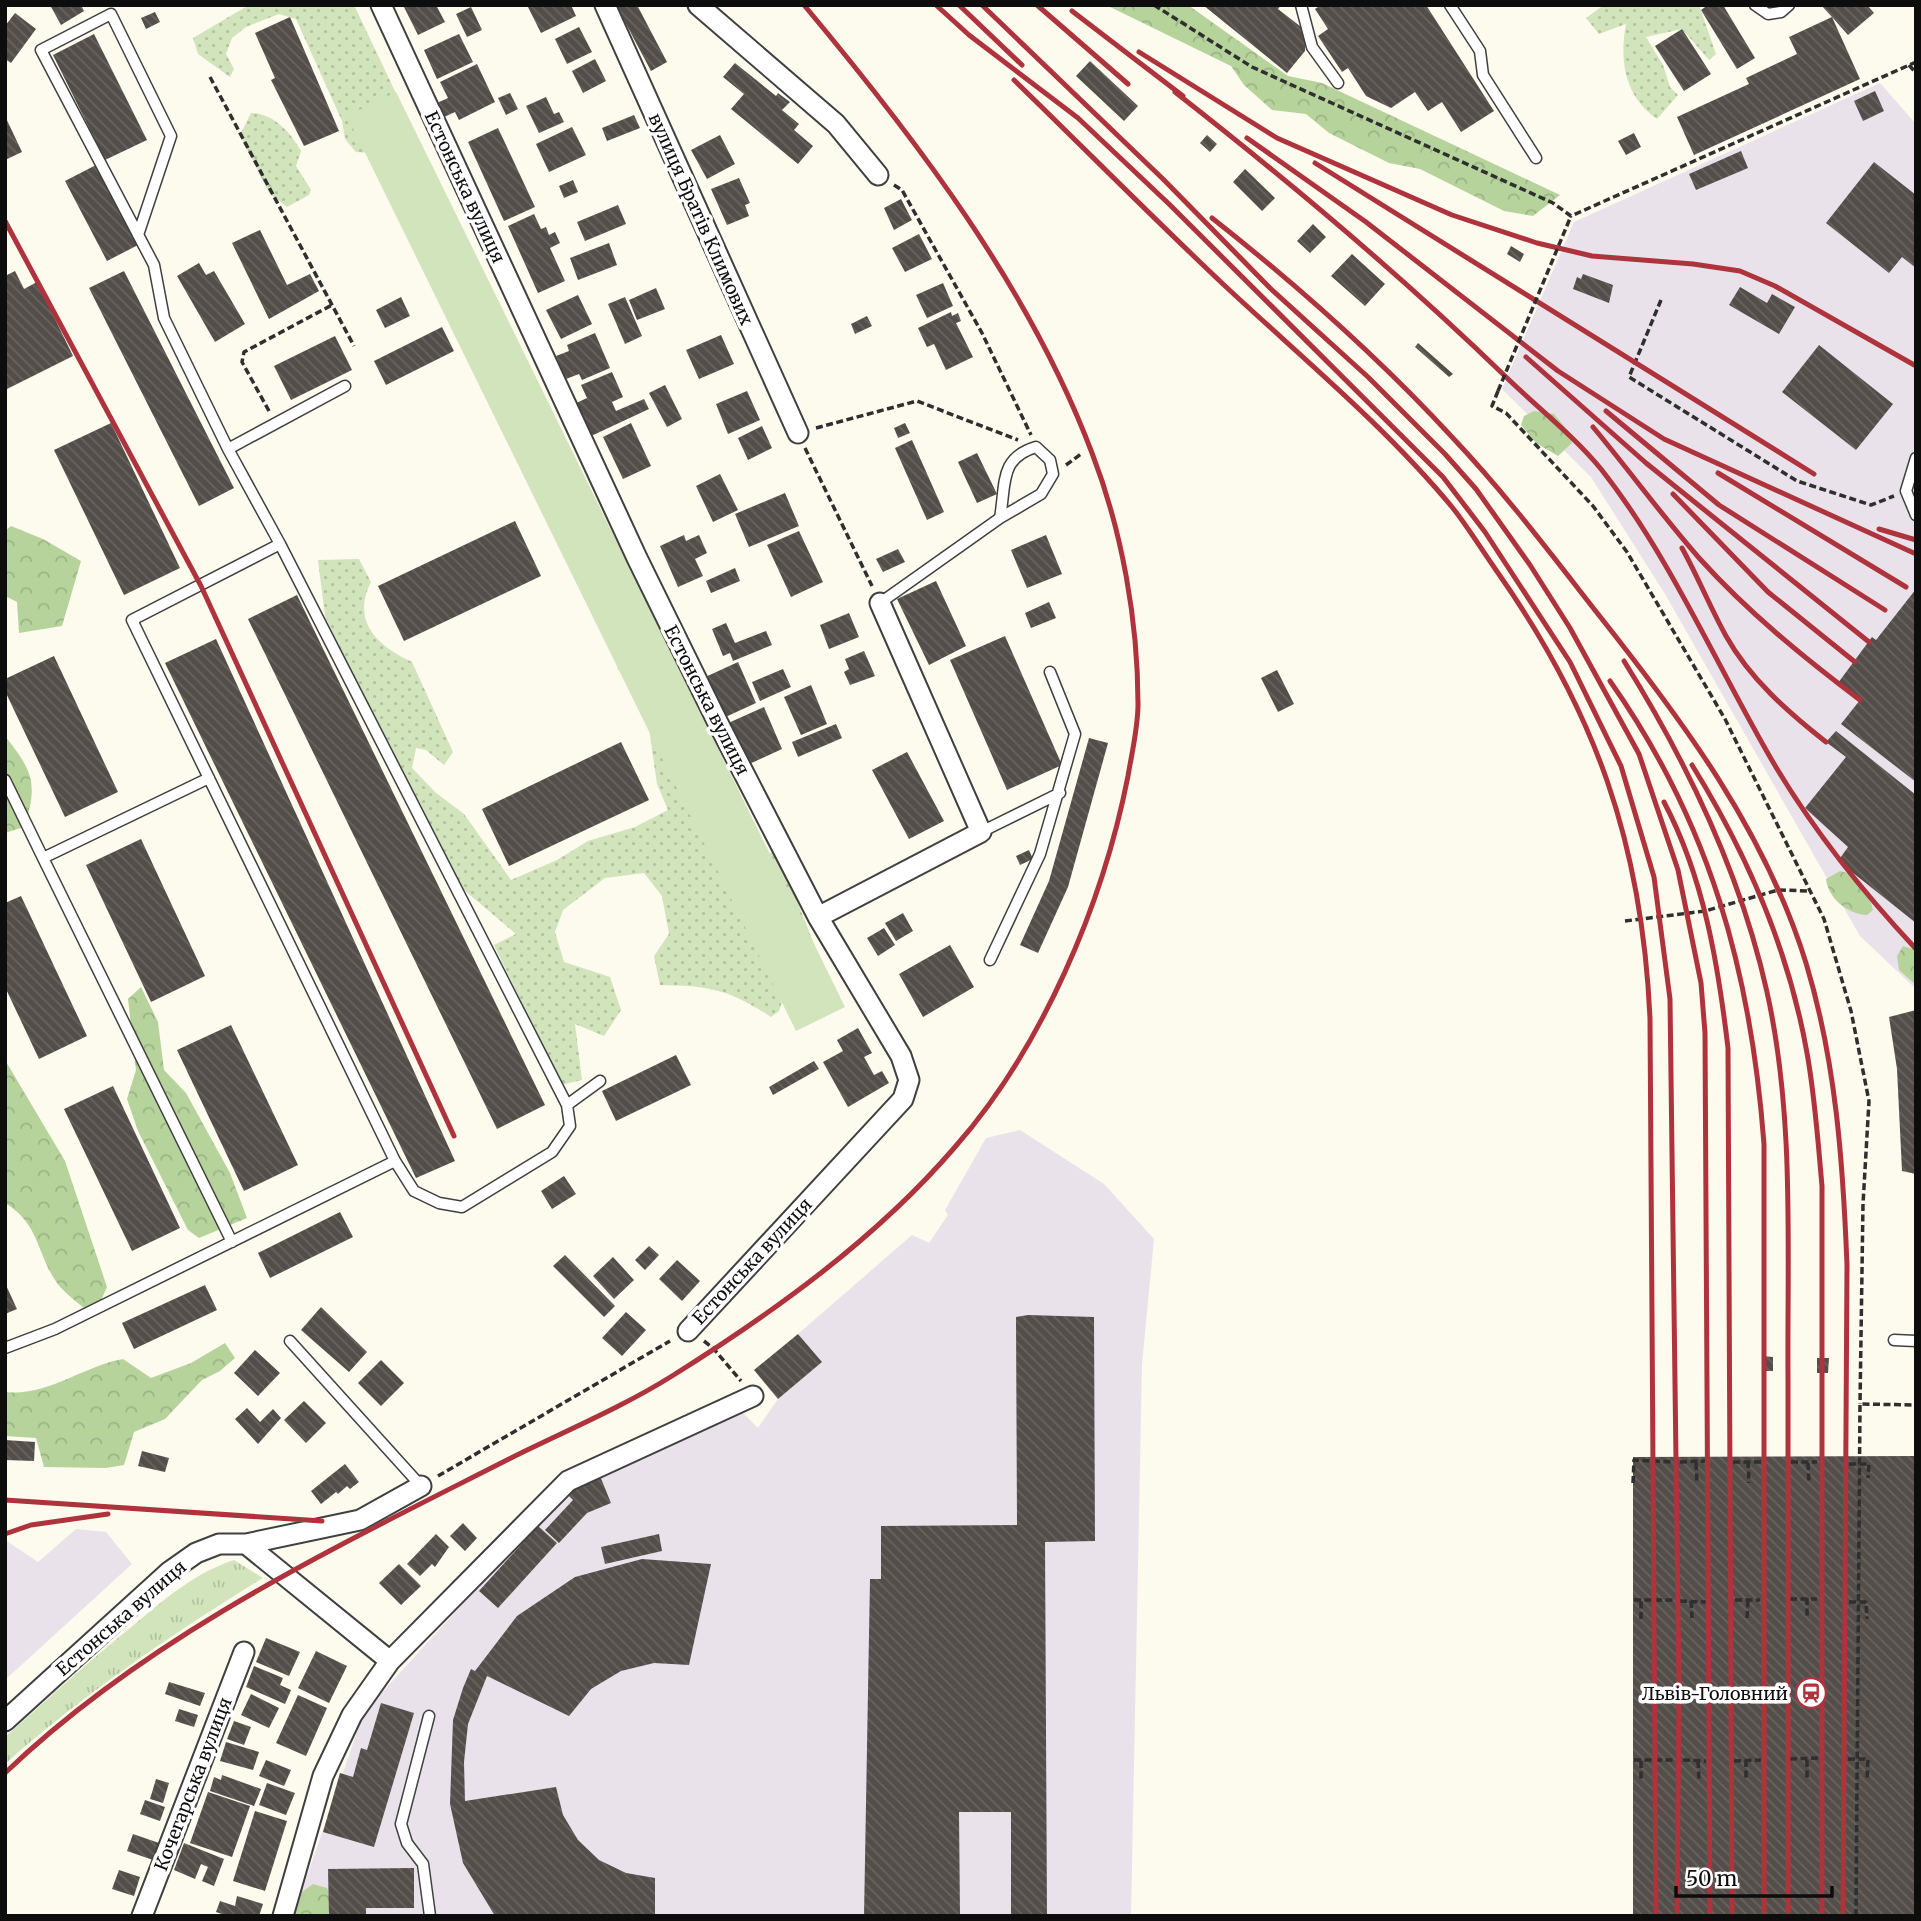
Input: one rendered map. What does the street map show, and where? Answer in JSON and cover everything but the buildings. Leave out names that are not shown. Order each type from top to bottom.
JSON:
[{"type":"street","name":"Естонська вулиця","points":[[381,5],[636,558],[818,917],[901,1056],[909,1080],[903,1099],[688,1331]]},
{"type":"street","name":"вулиця Братів Климових","points":[[605,5],[798,433]]},
{"type":"street","points":[[698,5],[836,124],[878,175]]},
{"type":"street","points":[[818,917],[981,832],[880,603]]},
{"type":"street","points":[[283,1916],[323,1776],[352,1714],[390,1661],[568,1481],[753,1396]]},
{"type":"street","name":"Естонська вулиця","points":[[5,1721],[187,1559],[219,1544],[246,1544],[360,1520],[421,1486]]},
{"type":"street","points":[[246,1544],[314,1595],[390,1661]]},
{"type":"street","name":"Кочегарська вулиця","points":[[142,1916],[244,1653]]},
{"type":"lane","points":[[1301,5],[1312,47],[1338,83]]},
{"type":"lane","points":[[1450,5],[1480,51],[1483,75],[1536,158]]},
{"type":"lane","points":[[1755,5],[1768,14],[1781,12],[1789,5]]},
{"type":"lane","points":[[138,235],[171,136],[108,9],[41,50],[138,235],[154,265],[163,318],[228,449],[280,544],[567,1105],[570,1126],[552,1152],[462,1207],[439,1203],[414,1191],[395,1161],[132,620],[280,544]]},
{"type":"lane","points":[[228,449],[345,386]]},
{"type":"lane","points":[[880,603],[1000,518],[1041,494],[1053,474],[1050,460],[1036,447],[1019,452],[1009,463],[1000,518]]},
{"type":"lane","points":[[1916,458],[1906,491],[1916,515]]},
{"type":"lane","points":[[990,960],[1040,854],[1076,734],[1049,672]]},
{"type":"lane","points":[[43,858],[209,778]]},
{"type":"lane","points":[[5,780],[232,1242]]},
{"type":"lane","points":[[981,832],[1060,793]]},
{"type":"lane","points":[[567,1105],[600,1081]]},
{"type":"lane","points":[[5,1348],[55,1329],[395,1161]]},
{"type":"lane","points":[[1894,1340],[1916,1340]]},
{"type":"lane","points":[[290,1341],[421,1486]]},
{"type":"lane","points":[[429,1716],[401,1824],[407,1843],[423,1864],[430,1916]]},
{"type":"path","points":[[1154,5],[1252,67],[1553,203],[1571,216]]},
{"type":"path","points":[[1856,1916],[1857,1464],[1863,1204],[1869,1101],[1851,1011],[1824,919],[1725,719],[1626,552],[1593,506],[1506,412],[1492,406],[1571,216],[1916,62]]},
{"type":"path","points":[[1909,65],[1916,73]]},
{"type":"path","points":[[210,77],[354,346]]},
{"type":"path","points":[[878,175],[902,190],[982,333],[1036,447]]},
{"type":"path","points":[[1661,300],[1629,377],[1797,481],[1871,505],[1906,491]]},
{"type":"path","points":[[275,423],[242,362],[244,352],[332,305]]},
{"type":"path","points":[[880,603],[798,433],[917,401],[1036,447]]},
{"type":"path","points":[[1625,921],[1705,912],[1778,890],[1810,891]]},
{"type":"path","points":[[421,1486],[688,1331],[713,1348],[753,1396]]},
{"type":"path","points":[[1860,1404],[1916,1405]]},
{"type":"path","points":[[1633,1483],[1634,1460],[1674,1462]]},
{"type":"path","points":[[1681,1462],[1706,1461]]},
{"type":"path","points":[[1748,1461],[1748,1483]]},
{"type":"path","points":[[1734,1462],[1762,1462]]},
{"type":"path","points":[[1791,1462],[1817,1462]]},
{"type":"path","points":[[1808,1462],[1809,1482]]},
{"type":"path","points":[[1696,1463],[1697,1485]]},
{"type":"path","points":[[1849,1464],[1869,1464],[1868,1478]]},
{"type":"path","points":[[1807,1598],[1807,1617]]},
{"type":"path","points":[[1790,1599],[1817,1599]]},
{"type":"path","points":[[1634,1600],[1706,1602]]},
{"type":"path","points":[[1641,1619],[1642,1600]]},
{"type":"path","points":[[1747,1618],[1748,1600]]},
{"type":"path","points":[[1735,1601],[1760,1600]]},
{"type":"path","points":[[1691,1601],[1692,1618]]},
{"type":"path","points":[[1849,1602],[1866,1602],[1867,1619]]},
{"type":"path","points":[[1790,1759],[1818,1758]]},
{"type":"path","points":[[1807,1759],[1807,1779]]},
{"type":"path","points":[[1848,1759],[1868,1759],[1867,1779]]},
{"type":"path","points":[[1634,1760],[1676,1760]]},
{"type":"path","points":[[1640,1760],[1641,1780]]},
{"type":"path","points":[[1683,1760],[1706,1760]]},
{"type":"path","points":[[1698,1760],[1699,1780]]},
{"type":"path","points":[[1746,1760],[1746,1778]]},
{"type":"path","points":[[1734,1761],[1761,1760]]},
{"type":"shaded area","points":[[1880,83],[1916,124],[1916,989],[1860,936],[1665,594],[1591,477],[1502,389],[1574,222]]},
{"type":"shaded area","points":[[1020,1130],[1104,1184],[1154,1239],[1142,1364],[1131,1916],[293,1916],[364,1712],[565,1492],[742,1412],[758,1428],[778,1399],[822,1362],[798,1334],[912,1235],[929,1243],[948,1215],[945,1210],[986,1138]]},
{"type":"shaded area","points":[[76,1529],[106,1532],[132,1564],[5,1680],[5,1540],[38,1562]]},
{"type":"green space","points":[[249,5],[354,5],[403,108],[373,153],[356,152],[345,139],[342,121],[296,19],[279,14],[246,27],[232,38],[226,54],[234,69],[230,77],[198,54],[193,38]]},
{"type":"green space","points":[[1106,5],[1188,5],[1288,76],[1322,83],[1560,195],[1533,216],[1504,211],[1420,169],[1389,163],[1329,133],[1306,114],[1272,110],[1244,85],[1231,66]]},
{"type":"green space","points":[[1604,5],[1699,5],[1716,54],[1709,60],[1682,29],[1646,37],[1663,65],[1670,87],[1678,95],[1657,119],[1638,100],[1627,77],[1623,51],[1626,24],[1599,34],[1586,18]]},
{"type":"green space","points":[[396,92],[845,1007],[796,1031],[347,116]]},
{"type":"green space","points":[[251,113],[274,120],[292,137],[301,151],[296,166],[311,190],[309,195],[287,207],[269,193],[240,135]]},
{"type":"green space","points":[[1534,411],[1554,414],[1569,432],[1572,443],[1558,456],[1536,443],[1521,425],[1524,416]]},
{"type":"green space","points":[[11,526],[43,539],[81,561],[62,626],[19,633],[17,602],[5,596],[5,531]]},
{"type":"green space","points":[[359,559],[371,582],[364,609],[371,631],[388,648],[412,662],[453,752],[444,765],[426,750],[416,748],[412,768],[435,792],[464,814],[511,880],[557,860],[588,841],[635,827],[668,810],[657,784],[646,708],[617,668],[630,653],[719,871],[772,852],[784,868],[818,954],[788,983],[779,1011],[771,1017],[743,1000],[718,991],[692,986],[660,985],[654,956],[669,934],[662,896],[644,873],[605,878],[563,910],[555,932],[564,962],[610,977],[621,1010],[604,1036],[575,1024],[582,1080],[561,1085],[494,945],[516,934],[463,889],[414,816],[325,616],[318,560]]},
{"type":"green space","points":[[5,736],[27,768],[32,788],[24,827],[5,833]]},
{"type":"green space","points":[[1840,871],[1857,880],[1865,891],[1873,910],[1867,915],[1852,912],[1840,904],[1830,892],[1826,879]]},
{"type":"green space","points":[[1903,946],[1916,950],[1916,985],[1899,970],[1897,956]]},
{"type":"green space","points":[[141,987],[158,1022],[164,1070],[186,1093],[230,1173],[247,1218],[199,1238],[188,1230],[138,1131],[127,1099],[136,1070],[128,999]]},
{"type":"green space","points":[[5,1060],[65,1161],[107,1287],[94,1316],[57,1283],[25,1220],[5,1203]]},
{"type":"green space","points":[[225,1343],[235,1358],[220,1371],[202,1380],[165,1419],[134,1432],[124,1465],[106,1468],[44,1467],[36,1438],[5,1436],[5,1392],[36,1390],[123,1359],[151,1378],[191,1363]]},
{"type":"green space","points":[[234,1560],[263,1578],[130,1665],[66,1713],[5,1764],[5,1737],[53,1694],[170,1596],[206,1572]]},
{"type":"green space","points":[[313,1884],[327,1888],[332,1901],[328,1915],[295,1916],[302,1892]]},
{"type":"railway","points":[[5,1773],[61,1724],[120,1678],[182,1636],[245,1598],[377,1526],[633,1399],[710,1352],[786,1300],[892,1213],[955,1147],[1015,1065],[1065,972],[1103,874],[1128,776],[1137,722],[1135,641],[1126,577],[1112,513],[1092,453],[1066,392],[1037,332],[1003,274],[928,162],[804,5]]},
{"type":"railway","points":[[936,5],[969,35],[1078,118],[1169,204],[1443,477],[1485,532],[1570,662],[1621,766],[1654,877],[1670,999],[1679,1690],[1677,1916]]},
{"type":"railway","points":[[959,5],[1022,65]]},
{"type":"railway","points":[[982,5],[1163,179],[1270,288],[1368,377],[1476,489],[1530,565],[1570,628],[1639,754],[1678,870],[1701,983],[1705,1033],[1710,1916]]},
{"type":"railway","points":[[1037,5],[1128,84]]},
{"type":"railway","points":[[1072,11],[1183,96]]},
{"type":"railway","points":[[1139,52],[1277,138],[1452,215],[1537,243],[1592,256],[1693,264],[1740,271],[1775,286],[1916,366]]},
{"type":"railway","points":[[1014,80],[1197,260],[1371,420],[1452,507],[1531,623],[1561,675],[1587,728],[1608,782],[1637,895],[1650,1018],[1656,1916]]},
{"type":"railway","points":[[1175,92],[1303,195],[1426,302],[1567,433],[1601,469],[1626,502],[1670,573],[1770,757],[1802,808],[1856,881],[1916,949]]},
{"type":"railway","points":[[1247,138],[1366,222],[1558,371],[1664,439],[1916,554]]},
{"type":"railway","points":[[1315,163],[1814,474]]},
{"type":"railway","points":[[1212,218],[1275,269],[1366,351],[1472,458],[1509,502],[1630,654],[1690,737],[1745,823],[1789,914],[1816,1000],[1831,1075],[1845,1227],[1847,1265],[1843,1916]]},
{"type":"railway","points":[[5,221],[201,586],[454,1136]]},
{"type":"railway","points":[[1526,357],[1646,463],[1869,642]]},
{"type":"railway","points":[[1606,411],[1719,505],[1885,610]]},
{"type":"railway","points":[[1593,427],[1718,579],[1777,633],[1860,700]]},
{"type":"railway","points":[[1718,473],[1906,587]]},
{"type":"railway","points":[[1673,494],[1768,592],[1855,662]]},
{"type":"railway","points":[[1879,529],[1916,540]]},
{"type":"railway","points":[[1682,548],[1726,636],[1746,666],[1784,707],[1826,742]]},
{"type":"railway","points":[[1624,661],[1690,779],[1727,862],[1756,948],[1776,1040],[1788,1184],[1788,1916]]},
{"type":"railway","points":[[1610,681],[1645,735],[1674,789],[1720,901],[1749,1019],[1758,1081],[1764,1144],[1764,1916]]},
{"type":"railway","points":[[1692,765],[1730,832],[1777,940],[1799,1015],[1814,1103],[1822,1186],[1822,1916]]},
{"type":"railway","points":[[1664,802],[1678,831],[1699,891],[1714,953],[1728,1048],[1732,1916]]},
{"type":"railway","points":[[5,1500],[322,1521]]},
{"type":"railway","points":[[5,1534],[31,1525],[108,1514]]},
{"type":"place","name":"Львів-Головний","points":[[1811,1693]]}]
